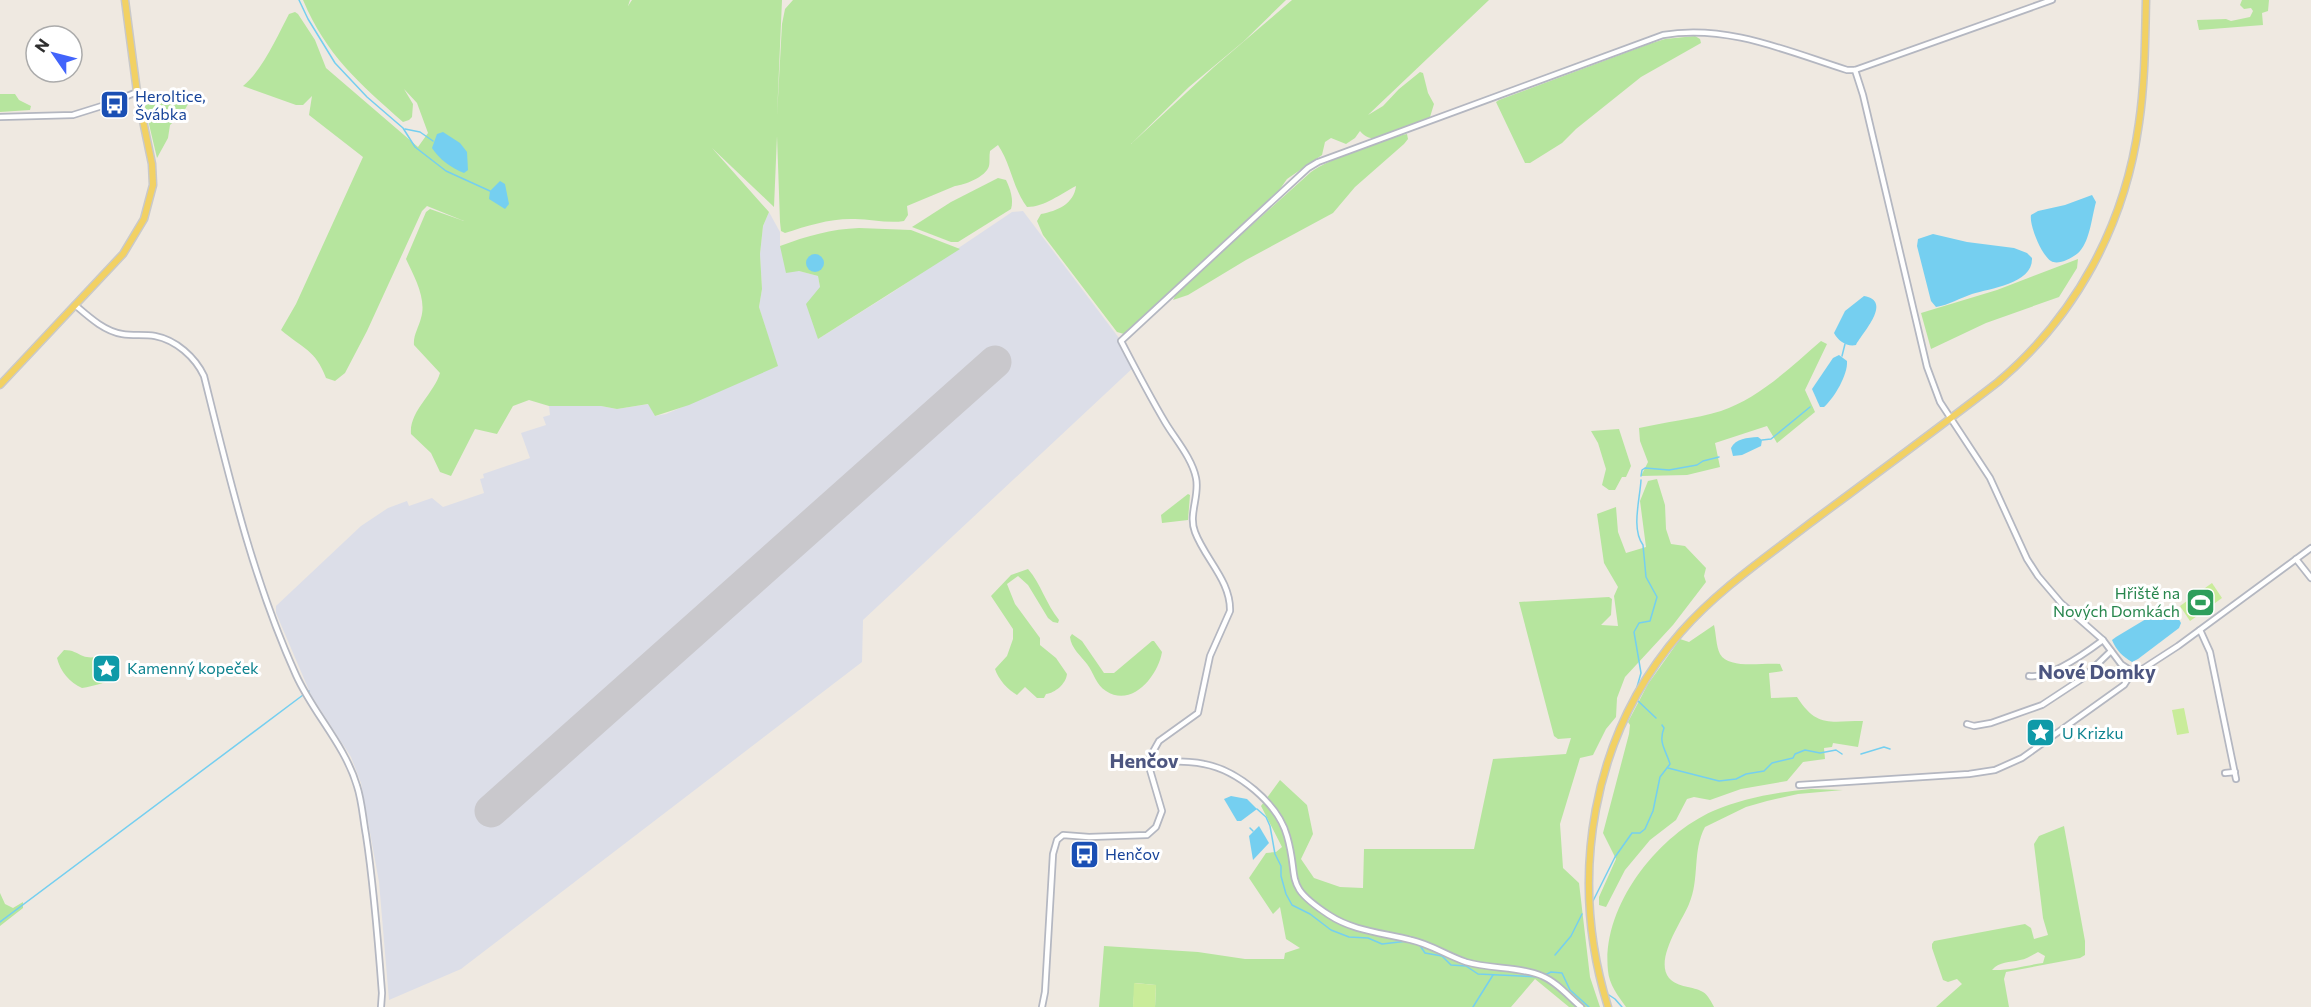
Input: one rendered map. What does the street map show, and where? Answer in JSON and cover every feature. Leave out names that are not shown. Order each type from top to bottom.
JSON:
[{"type":"main road","points":[[0,385],[123,254],[144,219],[153,185],[152,164],[137,92],[125,0]]},
{"type":"main road","points":[[1608,1007],[1593,945],[1588,877],[1591,834],[1596,804],[1620,729],[1647,678],[1681,632],[1732,583],[1950,419],[2011,370],[2046,334],[2075,296],[2107,239],[2125,190],[2137,139],[2143,89],[2146,0]]},
{"type":"street","points":[[1042,1007],[1055,844],[1064,835],[1133,836],[1147,835],[1153,831],[1162,811],[1150,770],[1152,752],[1159,741],[1198,713],[1210,656],[1227,621],[1230,603],[1220,576],[1195,533],[1192,514],[1197,489],[1193,469],[1121,340],[1308,168],[1318,162],[1628,47],[1663,35],[1684,32],[1719,34],[1763,42],[1847,70],[1855,70],[2052,0]]},
{"type":"street","points":[[1855,70],[1863,95],[1927,367],[1940,402],[1990,478],[2027,559],[2061,603],[2103,640],[2121,664],[2133,671],[2145,669],[2311,548]]},
{"type":"street","points":[[0,117],[73,115],[137,92]]},
{"type":"street","points":[[75,305],[108,330],[123,334],[155,336],[170,341],[193,359],[204,376],[251,554],[278,631],[297,677],[344,756],[358,788],[375,906],[382,993],[381,1007]]},
{"type":"street","points":[[2296,559],[2311,579]]},
{"type":"street","points":[[2200,630],[2210,652],[2236,779]]},
{"type":"street","points":[[2029,676],[2036,677],[2056,668],[2088,652],[2103,640]]},
{"type":"street","points":[[1967,723],[1974,726],[1991,723],[2043,705],[2083,678],[2111,651]]},
{"type":"street","points":[[1799,785],[1995,770],[2031,752],[2124,685],[2133,671]]},
{"type":"street","points":[[1150,761],[1189,761],[1207,764],[1230,773],[1262,797],[1283,824],[1289,845],[1292,875],[1297,887],[1314,905],[1332,917],[1363,929],[1415,940],[1465,962],[1540,975],[1581,1007]]},
{"type":"street","points":[[2226,773],[2235,772]]},
{"type":"shaded area","points":[[1023,211],[1122,342],[1135,366],[863,620],[862,662],[461,969],[389,1000],[379,882],[361,783],[351,757],[311,695],[276,613],[276,606],[361,526],[388,508],[407,501],[409,506],[432,498],[443,507],[484,493],[480,479],[484,478],[483,474],[530,458],[521,433],[546,425],[543,417],[550,415],[549,406],[601,406],[617,409],[649,404],[655,416],[666,414],[738,383],[774,356],[759,307],[762,289],[760,254],[763,226],[769,212],[780,232],[780,246],[799,271],[818,276],[820,287],[818,339],[1012,212]]},
{"type":"green space","points":[[303,0],[630,0],[628,6],[632,0],[782,0],[777,116],[782,24],[785,9],[793,0],[1286,0],[1244,41],[1189,87],[1131,144],[1214,67],[1292,0],[1489,0],[1368,115],[1383,106],[1420,72],[1423,73],[1428,93],[1434,104],[1430,117],[1380,138],[1369,138],[1360,131],[1346,144],[1331,138],[1325,142],[1322,155],[1287,179],[1280,189],[1124,334],[1117,332],[1043,235],[1037,221],[1041,214],[1064,206],[1072,198],[1076,186],[1046,202],[1027,207],[998,145],[990,151],[989,166],[984,174],[907,206],[908,215],[904,221],[842,219],[818,223],[785,233],[781,231],[780,222],[777,136],[774,207],[712,148],[769,212],[763,226],[760,254],[762,289],[759,307],[778,366],[689,405],[655,416],[648,404],[617,409],[601,406],[549,406],[529,400],[513,406],[497,434],[475,429],[451,476],[440,472],[431,453],[411,434],[414,418],[440,373],[414,345],[421,318],[422,303],[419,288],[406,259],[426,212],[430,209],[464,221],[427,206],[422,211],[367,331],[345,373],[335,381],[326,378],[318,361],[308,350],[281,330],[296,304],[363,157],[309,115],[312,96],[303,105],[296,105],[243,86],[263,62],[289,14],[295,12],[298,14],[315,40],[326,68],[418,147],[428,133],[417,103],[404,89],[413,104],[412,117],[403,122],[358,81],[322,37]]},
{"type":"green space","points":[[2242,0],[2269,0],[2268,11],[2262,13],[2263,25],[2199,30],[2197,20],[2226,19],[2231,21],[2250,17],[2253,11],[2251,8],[2244,9],[2240,5]]},
{"type":"green space","points":[[1695,36],[1700,39],[1701,43],[1641,77],[1562,143],[1530,163],[1525,163],[1496,102],[1649,44],[1665,39]]},
{"type":"green space","points":[[0,94],[15,94],[19,100],[31,106],[30,110],[0,112]]},
{"type":"green space","points":[[192,97],[183,113],[170,125],[168,138],[157,158],[144,103]]},
{"type":"green space","points":[[1407,134],[1408,139],[1404,144],[1355,187],[1333,213],[1246,260],[1188,295],[1173,300],[1177,292],[1311,172],[1357,150]]},
{"type":"green space","points":[[998,178],[1006,180],[1012,198],[1011,209],[958,242],[951,242],[912,227],[951,202]]},
{"type":"green space","points":[[859,228],[911,230],[960,249],[818,339],[806,304],[820,287],[818,276],[799,271],[786,273],[780,246],[819,234]]},
{"type":"green space","points":[[2078,259],[2077,268],[2059,297],[1986,323],[1931,349],[1921,313],[1997,290]]},
{"type":"green space","points":[[1821,341],[1827,344],[1805,390],[1815,412],[1777,443],[1767,426],[1715,443],[1720,467],[1687,475],[1641,476],[1648,462],[1640,441],[1639,428],[1711,414],[1735,405],[1774,381]]},
{"type":"green space","points":[[1619,429],[1631,466],[1626,477],[1622,477],[1615,490],[1609,490],[1602,485],[1606,469],[1598,443],[1591,431]]},
{"type":"green space","points":[[1657,479],[1665,505],[1666,529],[1671,544],[1685,546],[1706,568],[1704,576],[1706,582],[1673,625],[1625,677],[1617,698],[1616,717],[1606,729],[1593,755],[1580,758],[1560,824],[1563,868],[1579,883],[1590,977],[1600,1007],[1569,1007],[1535,979],[1511,1007],[1155,1007],[1156,985],[1135,983],[1133,1007],[1099,1007],[1104,946],[1198,952],[1245,959],[1284,959],[1285,953],[1300,948],[1286,939],[1280,907],[1273,914],[1249,878],[1266,853],[1276,852],[1282,847],[1261,806],[1280,780],[1307,805],[1313,834],[1301,859],[1314,878],[1340,887],[1363,888],[1364,849],[1474,849],[1493,759],[1566,754],[1571,738],[1558,739],[1554,736],[1519,602],[1609,597],[1612,599],[1611,615],[1601,625],[1618,626],[1614,596],[1618,587],[1604,563],[1597,514],[1616,507],[1618,532],[1626,553],[1646,547],[1640,501],[1648,481]]},
{"type":"green space","points":[[1188,494],[1190,495],[1188,520],[1162,523],[1161,515]]},
{"type":"green space","points":[[1028,569],[1059,620],[1058,623],[1048,618],[1028,585],[1018,576],[1007,584],[1015,604],[1040,638],[1040,645],[1056,658],[1067,674],[1060,687],[1046,694],[1044,698],[1037,698],[1025,687],[1017,695],[998,677],[995,669],[1007,656],[1013,639],[1013,629],[991,596],[1011,575]]},
{"type":"green space","name":"Hřiště na Nových Domkách","points":[[2212,583],[2222,598],[2190,621],[2180,606]]},
{"type":"green space","points":[[1714,625],[1719,651],[1725,659],[1739,664],[1780,664],[1783,671],[1769,673],[1771,698],[1797,697],[1811,714],[1825,721],[1863,721],[1858,747],[1833,743],[1832,747],[1824,748],[1825,759],[1803,762],[1787,781],[1741,789],[1710,800],[1694,797],[1687,799],[1676,820],[1650,840],[1625,870],[1606,907],[1599,905],[1599,897],[1616,859],[1603,833],[1629,734],[1628,722],[1648,684],[1680,639],[1689,642]]},
{"type":"green space","points":[[1072,634],[1082,641],[1104,673],[1114,673],[1152,641],[1162,652],[1160,661],[1142,687],[1125,695],[1116,695],[1100,686],[1072,645],[1070,637]]},
{"type":"green space","points":[[64,650],[87,657],[113,656],[119,664],[120,673],[97,685],[82,688],[70,680],[60,667],[57,658]]},
{"type":"green space","points":[[2184,708],[2189,733],[2177,735],[2172,710]]},
{"type":"green space","points":[[1811,789],[1843,790],[1798,794],[1767,801],[1746,807],[1705,827],[1699,846],[1692,894],[1667,951],[1665,970],[1673,981],[1705,993],[1714,1007],[1626,1007],[1610,981],[1608,947],[1623,899],[1653,856],[1692,822],[1713,811],[1761,796]]},
{"type":"green space","points":[[2064,826],[2085,941],[2085,955],[2080,958],[2006,972],[2004,979],[2009,1007],[1936,1007],[1962,984],[1957,979],[1948,982],[1943,980],[1932,948],[1934,941],[2025,924],[2031,928],[2034,939],[2048,935],[2043,918],[2034,844],[2039,836]],"holes":[[[2038,952],[2045,956],[2043,963],[1992,970],[2001,964],[2025,959]]]},
{"type":"green space","points":[[0,893],[5,904],[13,908],[23,902],[23,908],[0,926]]},
{"type":"green space","points":[[1134,983],[1156,985],[1155,1007],[1133,1007]]},
{"type":"water","points":[[443,132],[460,143],[467,152],[468,170],[464,173],[446,163],[432,148],[437,134]]},
{"type":"water","points":[[500,181],[505,184],[509,204],[505,209],[489,199],[490,191]]},
{"type":"water","points":[[2092,195],[2096,202],[2083,246],[2078,253],[2066,260],[2051,261],[2037,240],[2031,215]]},
{"type":"water","points":[[1933,234],[1967,242],[2014,248],[2027,253],[2032,258],[2030,267],[2026,274],[2009,284],[1936,307],[1931,301],[1917,246],[1918,239]]},
{"type":"water","points":[[815,254],[821,257],[824,263],[821,269],[815,272],[809,269],[806,263],[809,257]]},
{"type":"water","points":[[1864,296],[1872,299],[1876,304],[1874,318],[1856,345],[1846,344],[1840,341],[1834,333],[1845,311]]},
{"type":"water","points":[[1839,355],[1847,361],[1845,373],[1832,398],[1824,407],[1820,407],[1812,389],[1833,358]]},
{"type":"water","points":[[1758,437],[1762,440],[1761,446],[1742,455],[1733,456],[1731,448],[1736,442]]},
{"type":"water","points":[[2164,615],[2177,616],[2181,623],[2179,628],[2132,662],[2118,650],[2112,640],[2146,619]]},
{"type":"water","points":[[1231,796],[1247,799],[1257,809],[1241,821],[1237,821],[1224,799]]},
{"type":"water","points":[[1259,826],[1269,843],[1253,860],[1249,836]]},
{"type":"waterway","points":[[299,0],[335,63],[367,97],[403,128],[415,147],[446,171],[490,191]]},
{"type":"waterway","points":[[405,129],[420,132],[433,141]]},
{"type":"waterway","points":[[1842,356],[1845,344]]},
{"type":"waterway","points":[[1762,440],[1771,439],[1810,407]]},
{"type":"waterway","points":[[1641,476],[1645,468],[1669,470],[1697,465],[1719,457]]},
{"type":"waterway","points":[[1635,694],[1641,673],[1634,632],[1639,623],[1650,621],[1657,597],[1646,577],[1643,545],[1637,531],[1641,480]]},
{"type":"waterway","points":[[0,922],[303,695]]},
{"type":"waterway","points":[[1638,701],[1656,718]]},
{"type":"waterway","points":[[1593,901],[1615,857],[1632,833],[1640,833],[1645,829],[1653,811],[1660,777],[1670,764],[1662,742],[1664,728],[1662,725]]},
{"type":"waterway","points":[[1861,754],[1884,747],[1890,749]]},
{"type":"waterway","points":[[1668,768],[1719,781],[1764,771],[1772,763],[1793,758],[1795,754],[1805,750],[1820,753],[1836,750],[1842,754]]},
{"type":"waterway","points":[[1257,809],[1266,817],[1270,826],[1286,894],[1292,905],[1310,914],[1331,930],[1349,937],[1368,938],[1382,944],[1408,941]]},
{"type":"waterway","points":[[1250,828],[1253,831]]},
{"type":"waterway","points":[[1555,955],[1571,936],[1582,914]]},
{"type":"waterway","points":[[1419,944],[1425,953],[1442,956],[1451,965],[1466,966],[1478,974],[1541,977]]},
{"type":"waterway","points":[[1545,975],[1551,972],[1562,973],[1570,990],[1589,1007]]},
{"type":"waterway","points":[[1473,1007],[1493,975]]},
{"type":"waterway","points":[[1609,995],[1622,1007]]},
{"type":"runway","points":[[491,811],[995,362]]},
{"type":"place","name":"Heroltice, Švábka","points":[[114,105]]},
{"type":"place","name":"Hřiště na Nových Domkách","points":[[2201,602]]},
{"type":"place","name":"Kamenný kopeček","points":[[106,668]]},
{"type":"place","name":"U Krizku","points":[[2041,733]]},
{"type":"place","name":"Henčov","points":[[1084,854]]},
{"type":"district","name":"Nové Domky","points":[[2097,672]]},
{"type":"district","name":"Henčov","points":[[1144,761]]}]
